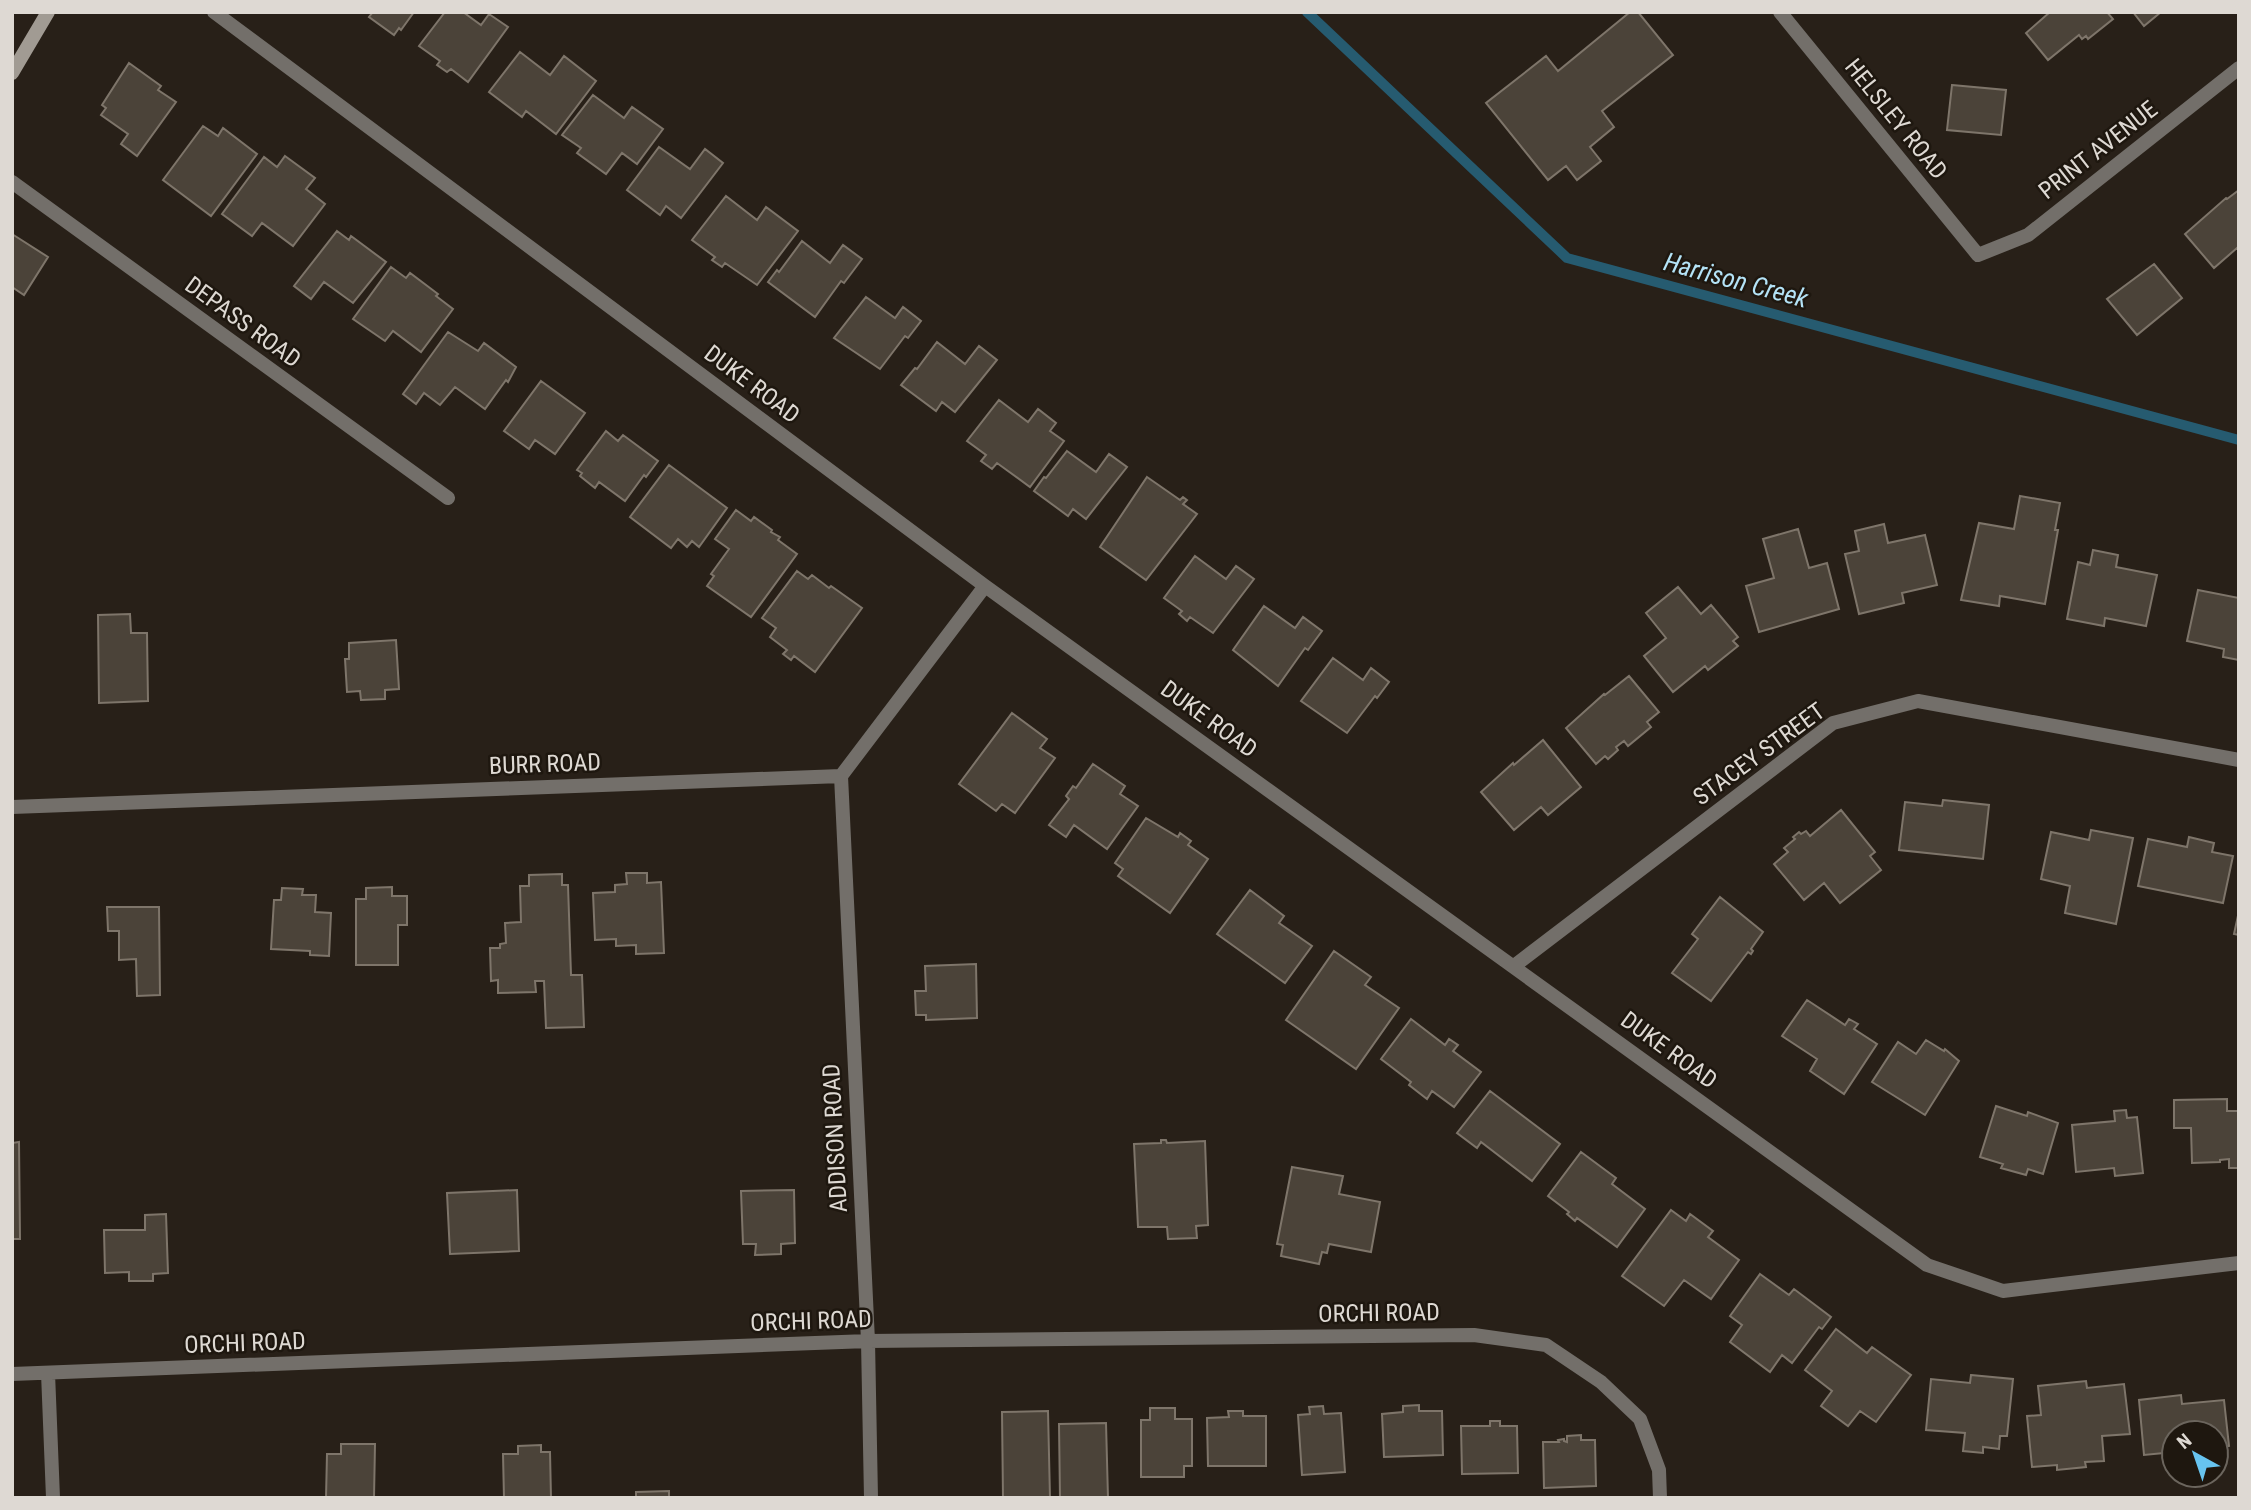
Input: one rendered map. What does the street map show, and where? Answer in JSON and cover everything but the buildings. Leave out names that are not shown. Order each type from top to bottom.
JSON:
[{"type":"street","points":[[12,73],[48,12]]},
{"type":"street","name":"DUKE ROAD","points":[[214,12],[985,586],[1927,1265],[2003,1292],[2239,1263]]},
{"type":"street","name":"HELSLEY ROAD","points":[[1780,12],[1978,254]]},
{"type":"street","name":"PRINT AVENUE","points":[[1978,254],[2028,235],[2239,68]]},
{"type":"street","name":"DEPASS ROAD","points":[[12,182],[448,498]]},
{"type":"street","points":[[841,776],[985,586]]},
{"type":"street","name":"STACEY STREET","points":[[1514,967],[1833,723],[1918,701],[2239,760]]},
{"type":"street","name":"BURR ROAD","points":[[12,807],[841,776]]},
{"type":"street","name":"ADDISON ROAD","points":[[841,776],[868,1341],[871,1498]]},
{"type":"street","name":"ORCHI ROAD","points":[[12,1374],[868,1341],[1474,1335],[1546,1345],[1601,1382],[1640,1419],[1659,1470],[1660,1498]]},
{"type":"street","points":[[48,1373],[53,1498]]},
{"type":"waterway","name":"Harrison Creek","points":[[1307,12],[1567,258],[2239,440]]}]
